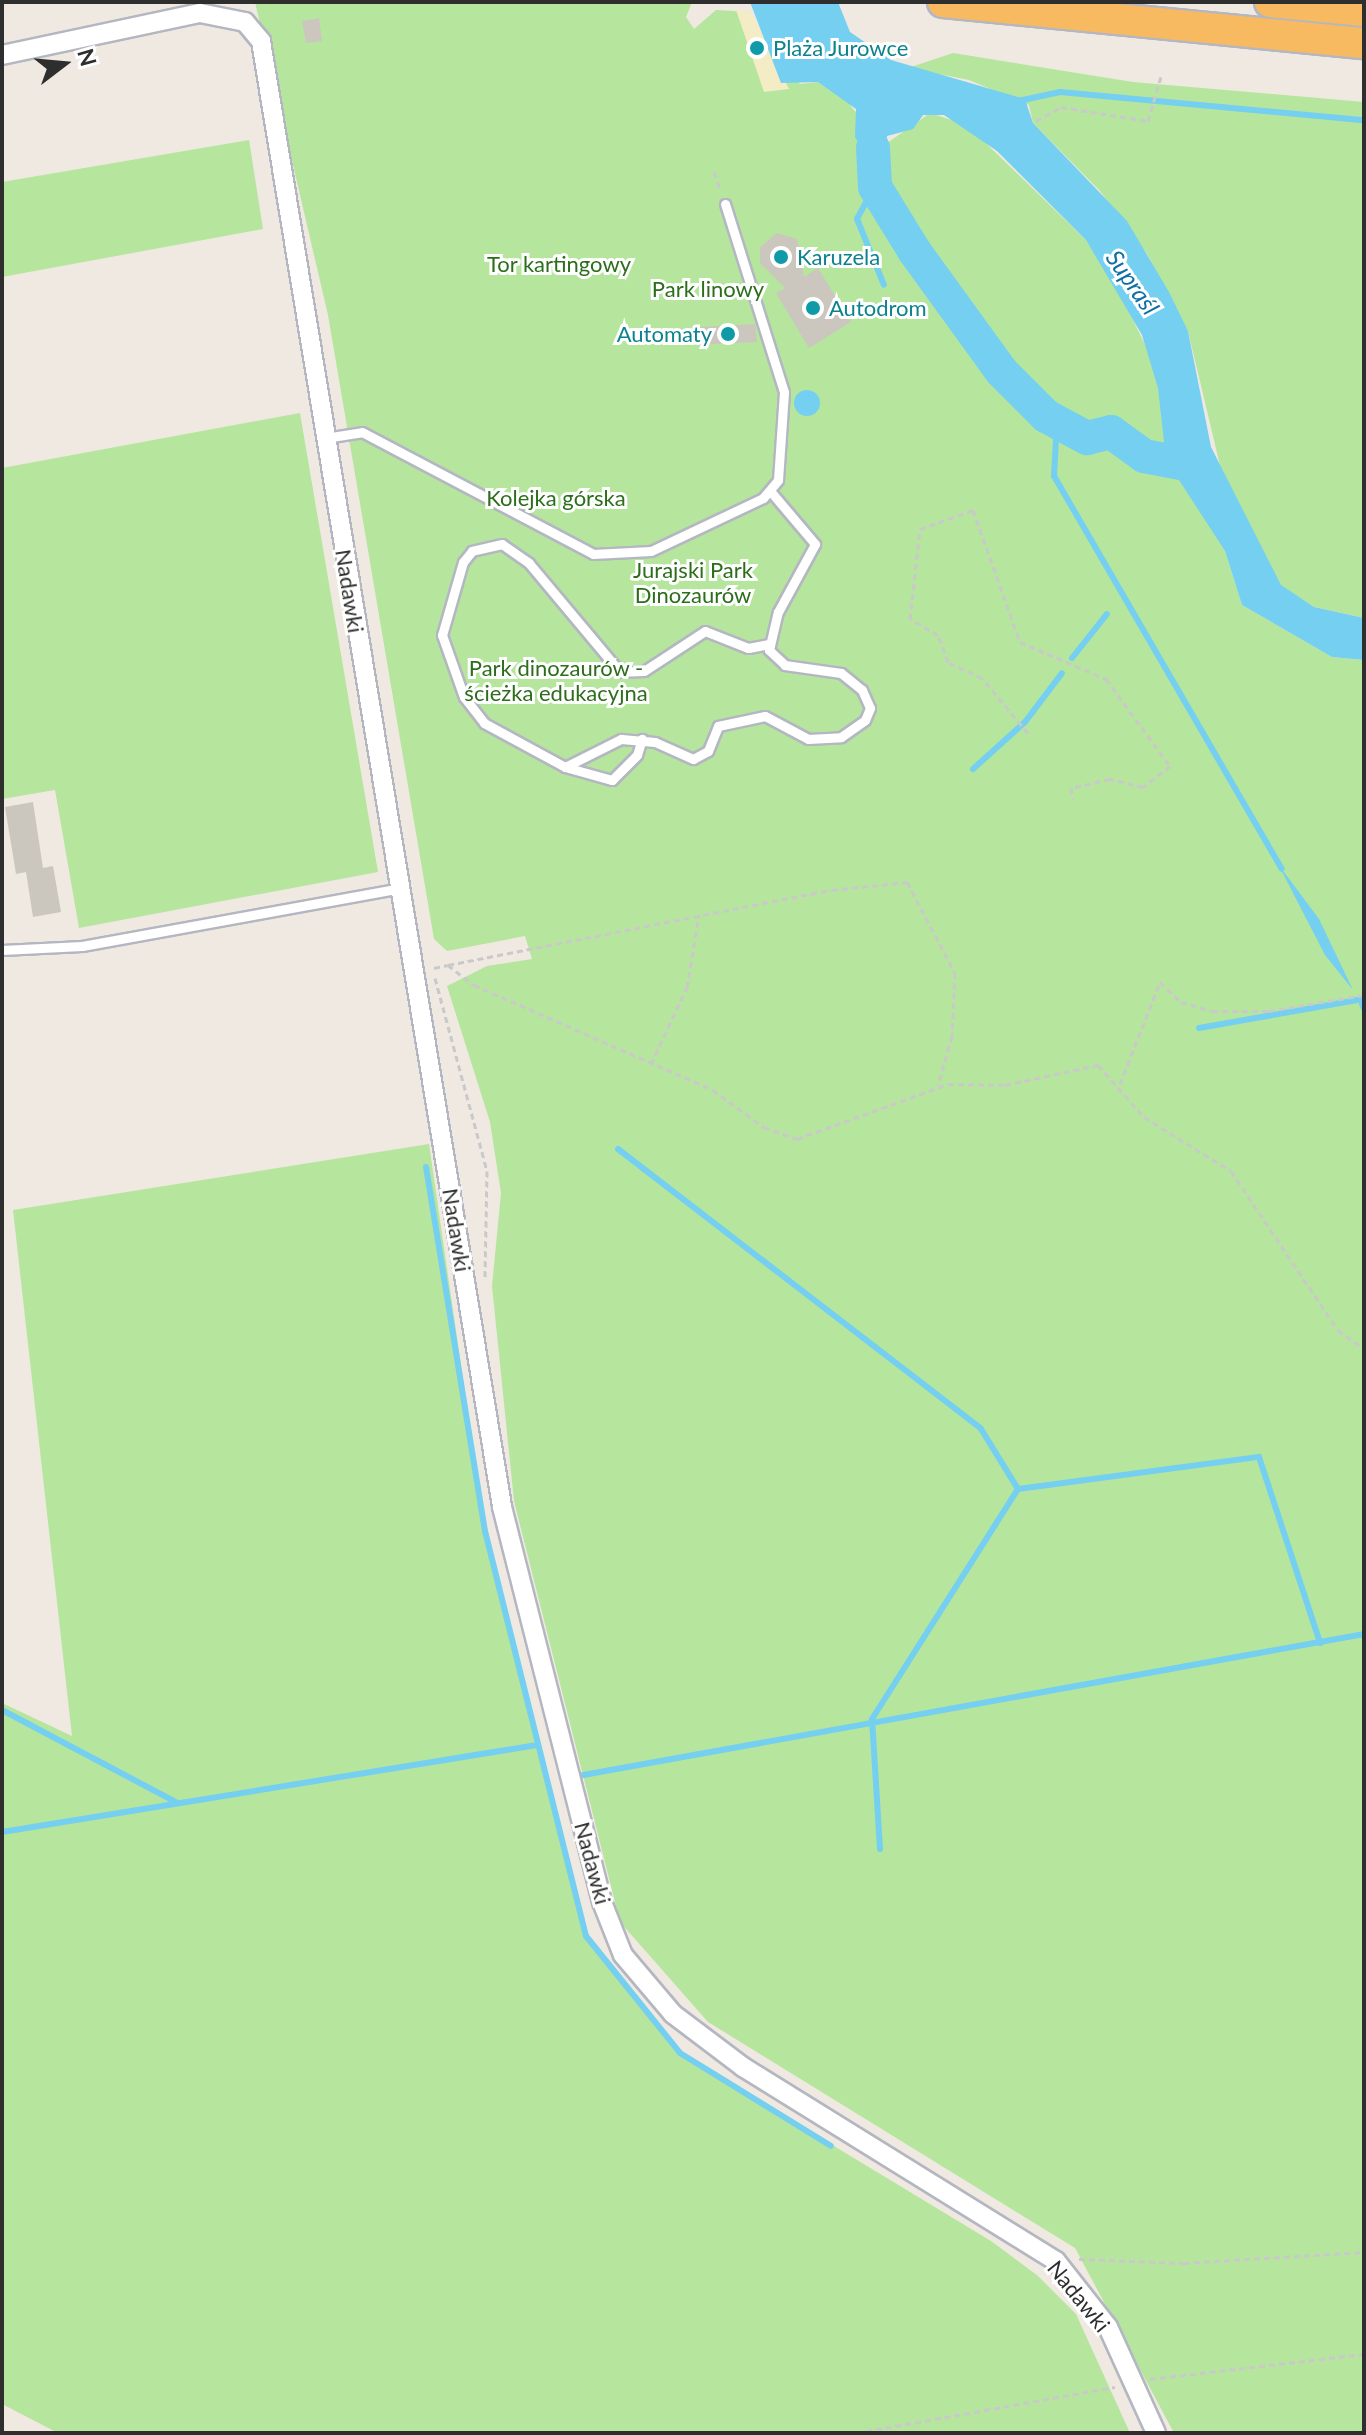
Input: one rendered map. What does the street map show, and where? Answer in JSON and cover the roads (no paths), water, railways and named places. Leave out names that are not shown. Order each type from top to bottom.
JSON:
[{"type":"highway","points":[[943,2],[1364,43]]},
{"type":"highway","points":[[1270,2],[1364,11]]},
{"type":"street","name":"Nadawki","points":[[2,55],[200,13],[245,22],[261,41],[400,888],[408,934],[422,970],[502,1507],[602,1902],[623,1955],[673,2014],[743,2067],[1056,2261],[1108,2327],[1156,2433]]},
{"type":"lane","points":[[325,438],[362,432],[593,554],[651,551],[771,492],[781,463],[784,392],[725,204]]},
{"type":"lane","points":[[769,644],[778,612],[815,544],[771,492]]},
{"type":"lane","points":[[642,739],[637,755],[612,780],[565,767],[484,723],[464,697],[442,635],[472,551],[502,544],[515,549],[609,667],[629,675],[705,631],[748,648],[769,644]]},
{"type":"lane","points":[[565,767],[600,744],[642,739],[693,759],[708,751],[718,726],[732,721],[777,717],[808,739],[826,741],[865,720],[869,700],[852,681],[823,667],[785,665],[769,644]]},
{"type":"lane","points":[[2,950],[82,946],[400,888]]},
{"type":"water","name":"Supraśl","points":[[750,2],[838,2],[850,32],[891,60],[1025,99],[1033,123],[1127,221],[1169,292],[1188,331],[1211,447],[1281,585],[1314,607],[1364,618],[1364,660],[1332,657],[1242,605],[1225,551],[1166,460],[1158,388],[1142,335],[1086,240],[997,151],[944,115],[923,115],[913,129],[887,136],[882,189],[870,194],[866,156],[855,137],[856,109],[818,82],[781,83]]},
{"type":"water","points":[[807,390],[816,394],[820,403],[816,412],[807,416],[798,412],[794,403],[798,394]]},
{"type":"water","points":[[1278,864],[1319,919],[1353,990],[1325,955]]},
{"type":"waterway","points":[[1018,101],[1060,92],[1364,120]]},
{"type":"waterway","points":[[873,148],[875,187],[915,252],[1001,371],[1046,416],[1087,438],[1111,432],[1144,456],[1196,466]]},
{"type":"waterway","points":[[874,188],[857,219],[884,285]]},
{"type":"waterway","points":[[1057,422],[1054,476],[1282,869]]},
{"type":"waterway","points":[[1072,658],[1107,614]]},
{"type":"waterway","points":[[973,769],[1025,722],[1062,673]]},
{"type":"waterway","points":[[1199,1028],[1364,999]]},
{"type":"waterway","points":[[1362,1004],[1364,1009]]},
{"type":"waterway","points":[[618,1149],[981,1429],[1018,1489],[1259,1457],[1320,1643]]},
{"type":"waterway","points":[[426,1167],[485,1531],[586,1936],[680,2053],[831,2146]]},
{"type":"waterway","points":[[880,1849],[872,1719],[1018,1489]]},
{"type":"waterway","points":[[583,1775],[1364,1634]]},
{"type":"waterway","points":[[2,1710],[178,1803]]},
{"type":"waterway","points":[[2,1832],[537,1745]]},
{"type":"place","name":"Plaża Jurowce","points":[[757,48]]},
{"type":"place","name":"Karuzela","points":[[781,257]]},
{"type":"place","name":"Autodrom","points":[[813,308]]},
{"type":"place","name":"Automaty","points":[[728,334]]},
{"type":"park label","name":"Tor kartingowy","points":[[559,264]]},
{"type":"park label","name":"Park linowy","points":[[708,289]]},
{"type":"park label","name":"Kolejka górska","points":[[556,498]]},
{"type":"park label","name":"Jurajski Park Dinozaurów","points":[[693,582]]},
{"type":"park label","name":"Park dinozaurów - ścieżka edukacyjna","points":[[556,680]]}]
